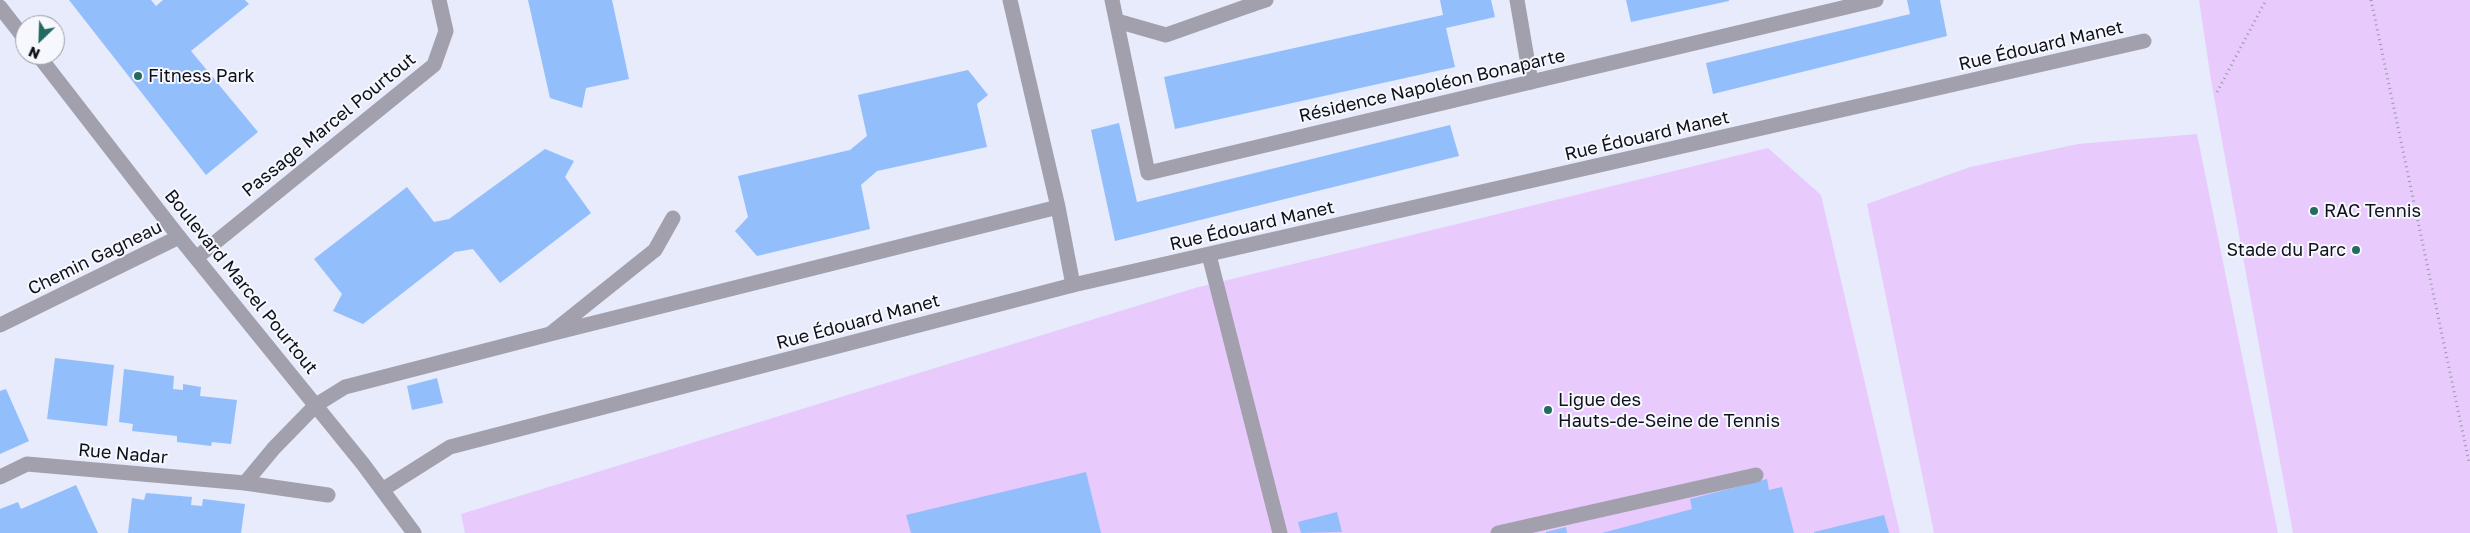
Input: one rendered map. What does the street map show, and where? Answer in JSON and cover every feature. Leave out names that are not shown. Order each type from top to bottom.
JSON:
[{"type":"street","name":"Passage Marcel Pourtout","points":[[196,258],[434,65],[446,31],[439,0]]},
{"type":"street","points":[[1010,0],[1058,207],[1073,285]]},
{"type":"street","name":"Résidence Napoléon Bonaparte","points":[[1112,0],[1148,173],[1876,0]]},
{"type":"street","points":[[1117,21],[1166,35],[1250,3],[1266,0]]},
{"type":"street","points":[[1517,0],[1531,82]]},
{"type":"street","points":[[0,7],[15,26]]},
{"type":"street","name":"Rue Édouard Manet","points":[[382,490],[450,447],[1073,285],[2144,41]]},
{"type":"street","name":"Boulevard Marcel Pourtout","points":[[46,65],[179,237],[316,405],[414,533]]},
{"type":"street","points":[[245,483],[274,448],[316,405],[345,387],[1058,207]]},
{"type":"street","points":[[550,334],[655,250],[673,218]]},
{"type":"street","name":"Chemin Gagneau","points":[[0,325],[179,237]]},
{"type":"street","points":[[1209,255],[1280,533]]},
{"type":"street","name":"Rue Nadar","points":[[0,477],[27,464],[245,483],[328,495]]},
{"type":"street","points":[[1498,533],[1756,475]]},
{"type":"path","points":[[2217,92],[2266,0]]},
{"type":"path","points":[[2371,0],[2469,462]]},
{"type":"shaded area","name":"Stade du Parc","points":[[2199,0],[2470,0],[2470,533],[2293,533],[2211,80]]},
{"type":"shaded area","points":[[2197,134],[2278,533],[1934,533],[1867,204],[1970,167],[2078,144]]},
{"type":"shaded area","name":"Ligue des Hauts-de-Seine de Tennis","points":[[1768,148],[1821,195],[1900,533],[465,533],[461,514],[1195,288]]},
{"type":"building","points":[[69,0],[151,0],[156,6],[163,0],[245,0],[249,4],[191,51],[258,132],[206,175]]},
{"type":"building","points":[[528,0],[612,0],[629,79],[586,88],[582,108],[550,98]]},
{"type":"building","points":[[1440,0],[1491,0],[1495,17],[1446,28],[1455,67],[1175,129],[1164,77],[1443,15]]},
{"type":"building","points":[[1626,0],[1729,0],[1729,1],[1631,22]]},
{"type":"building","points":[[1907,0],[1940,0],[1947,36],[1713,94],[1706,63],[1910,14]]},
{"type":"building","points":[[968,70],[988,95],[977,104],[987,147],[877,171],[861,185],[870,229],[757,256],[735,231],[748,217],[738,176],[850,150],[867,136],[858,95]]},
{"type":"building","points":[[1119,123],[1137,202],[1450,125],[1459,156],[1115,241],[1091,130]]},
{"type":"building","points":[[545,149],[574,161],[565,177],[591,213],[500,283],[473,249],[455,252],[363,324],[333,311],[342,294],[314,259],[407,187],[434,222],[449,219]]},
{"type":"building","points":[[55,358],[114,365],[107,426],[47,419]]},
{"type":"building","points":[[124,369],[174,376],[173,389],[183,390],[183,384],[201,387],[200,396],[237,400],[231,444],[212,442],[211,446],[177,442],[177,436],[132,431],[133,424],[119,422]]},
{"type":"building","points":[[437,378],[443,403],[412,410],[407,386]]},
{"type":"building","points":[[6,389],[29,441],[0,454],[0,391]]},
{"type":"building","points":[[1086,472],[1101,533],[911,533],[906,515]]},
{"type":"building","points":[[1767,479],[1769,490],[1782,487],[1794,533],[1602,533],[1692,509],[1690,499]]},
{"type":"building","points":[[76,485],[98,533],[0,533],[0,509],[18,502],[21,509]]},
{"type":"building","points":[[146,493],[192,497],[191,505],[202,506],[203,499],[245,504],[241,533],[128,533],[132,498],[144,500]]},
{"type":"building","points":[[1337,512],[1342,532],[1301,533],[1298,522]]},
{"type":"building","points":[[1884,515],[1889,533],[1814,533],[1814,532]]},
{"type":"building","points":[[1566,527],[1567,533],[1546,533],[1546,532]]},
{"type":"place","name":"Fitness Park","points":[[138,76]]},
{"type":"place","name":"RAC Tennis","points":[[2314,211]]},
{"type":"place","name":"Stade du Parc","points":[[2356,250]]},
{"type":"place","name":"Ligue des Hauts-de-Seine de Tennis","points":[[1548,410]]}]
